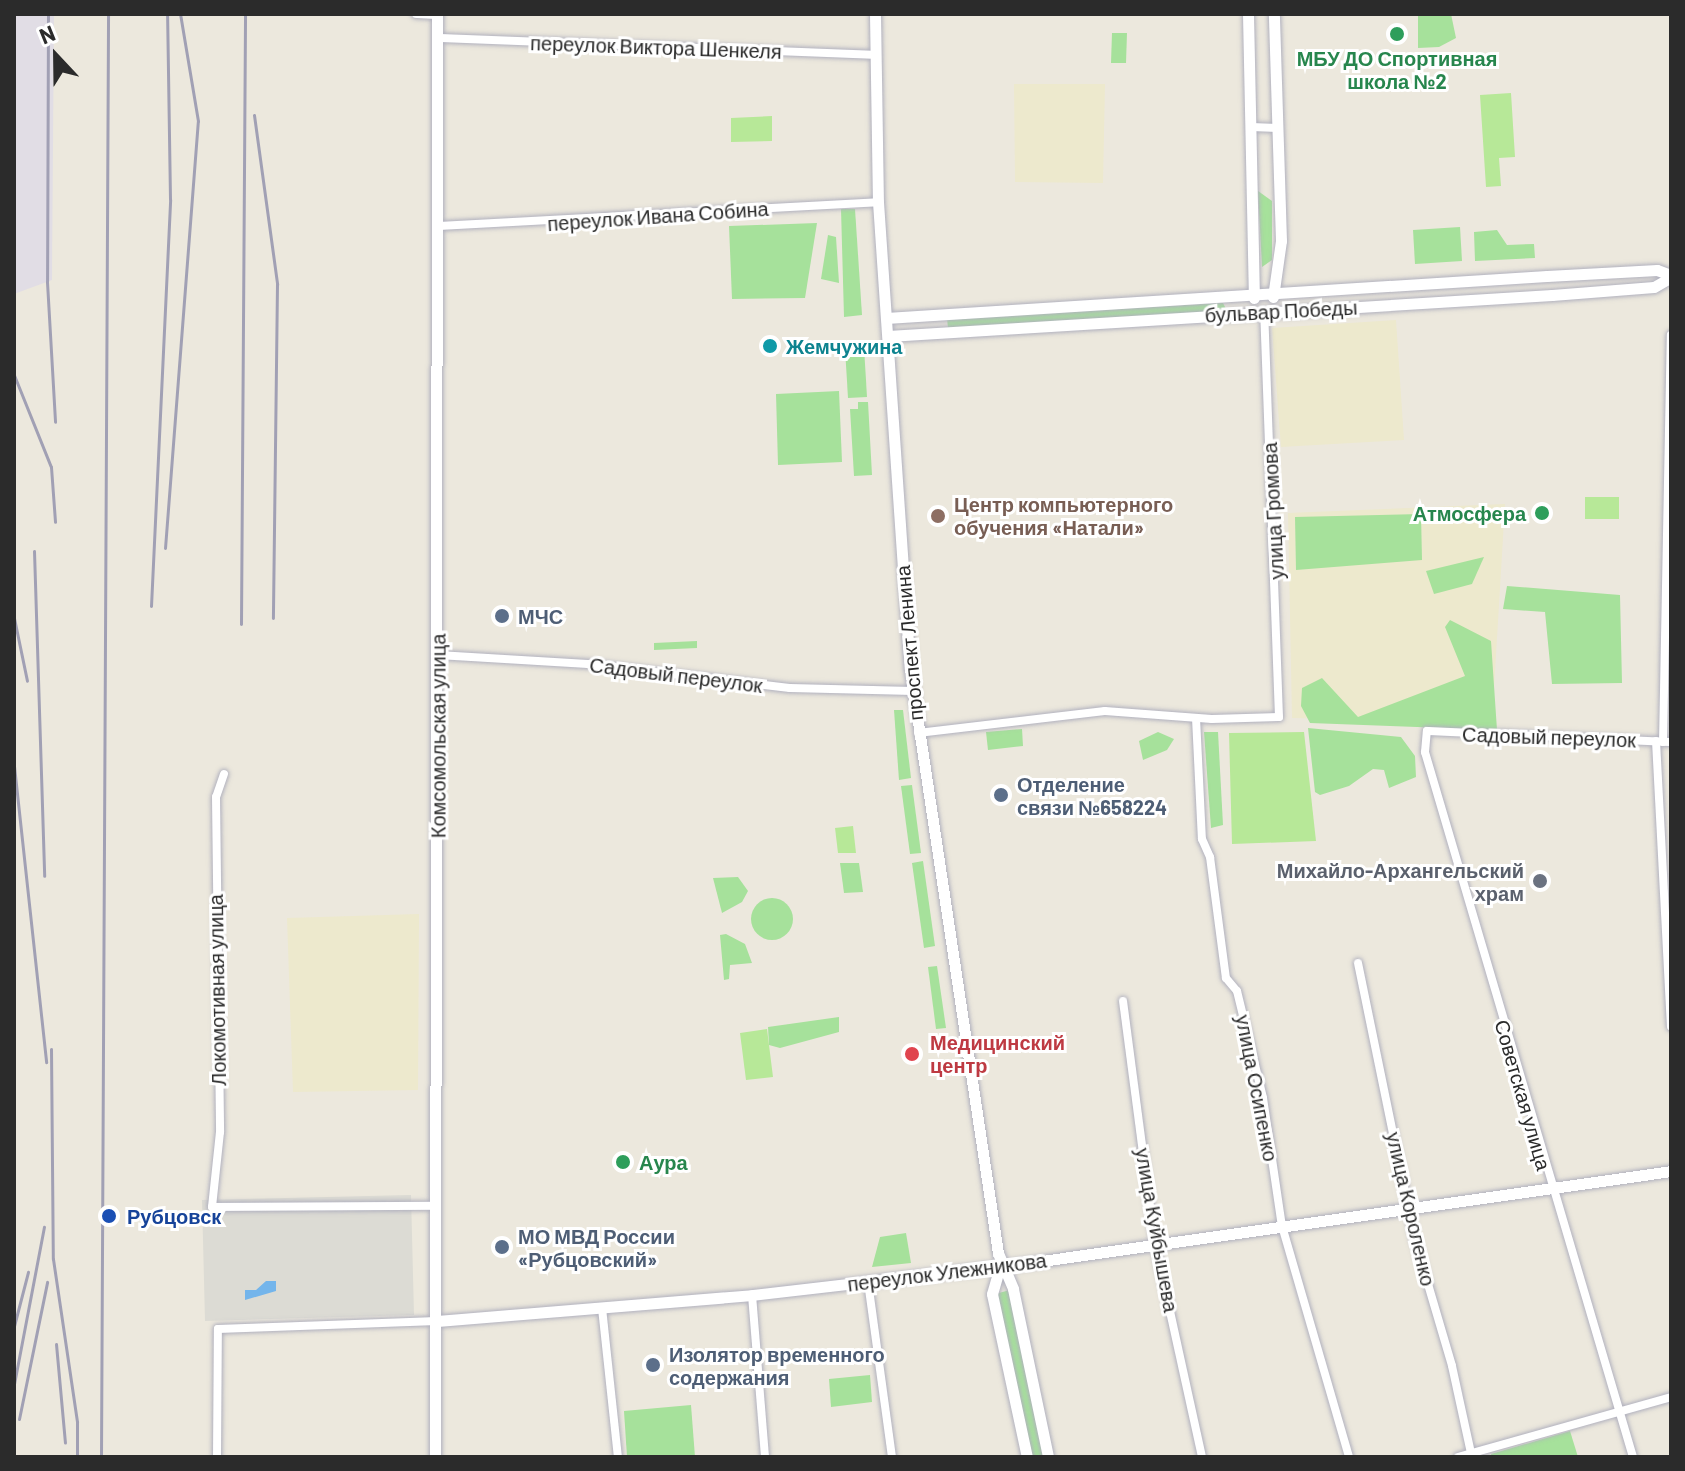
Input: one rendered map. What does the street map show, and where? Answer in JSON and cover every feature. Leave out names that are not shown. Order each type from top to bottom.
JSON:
[{"type":"main road","name":"проспект Ленина","points":[[875,14],[878,202],[918,733],[1000,1266],[1012,1286],[1048,1457]]},
{"type":"main road","points":[[1248,14],[1252,294],[1264,311],[1276,293],[1281,241],[1274,14]]},
{"type":"main road","name":"Комсомольская улица","points":[[435,1457],[438,1206],[437,15]]},
{"type":"main road","name":"бульвар Победы","points":[[886,318],[1552,275],[1651,270],[1671,276]]},
{"type":"main road","points":[[1552,275],[1552,295]]},
{"type":"main road","name":"бульвар Победы","points":[[888,336],[1552,295],[1654,287],[1671,276]]},
{"type":"main road","points":[[1473,282],[1473,300]]},
{"type":"main road","name":"переулок Улежникова","points":[[437,1321],[752,1295],[1000,1266],[1550,1191],[1671,1171]]},
{"type":"main road","name":"проспект Ленина","points":[[1000,1266],[993,1290],[1027,1457]]},
{"type":"street","points":[[416,14],[437,15]]},
{"type":"street","name":"переулок Виктора Шенкеля","points":[[438,38],[875,55]]},
{"type":"street","points":[[1251,127],[1278,128]]},
{"type":"street","name":"переулок Ивана Собина","points":[[438,226],[878,202]]},
{"type":"street","name":"улица Громова","points":[[1196,718],[1273,719],[1282,711],[1264,311]]},
{"type":"street","points":[[1671,335],[1663,742],[1671,1027]]},
{"type":"street","name":"Садовый переулок","points":[[438,655],[588,664],[790,688],[913,691]]},
{"type":"street","points":[[918,733],[1105,711],[1196,718]]},
{"type":"street","name":"улица Осипенко","points":[[1196,718],[1202,839],[1210,857],[1226,978],[1237,991],[1263,1098],[1282,1226],[1349,1457]]},
{"type":"street","name":"Садовый переулок","points":[[1427,731],[1663,742]]},
{"type":"street","name":"Советская улица","points":[[1427,731],[1425,766],[1550,1191],[1633,1457]]},
{"type":"street","name":"Локомотивная улица","points":[[224,774],[216,797],[220,1132],[212,1207],[438,1206]]},
{"type":"street","name":"улица Короленко","points":[[1358,963],[1410,1208],[1478,1454]]},
{"type":"street","name":"улица Куйбышева","points":[[1123,1001],[1155,1243],[1202,1457]]},
{"type":"street","points":[[868,1282],[892,1457]]},
{"type":"street","points":[[993,1290],[1012,1286]]},
{"type":"street","points":[[752,1295],[765,1457]]},
{"type":"street","points":[[602,1308],[618,1457]]},
{"type":"street","name":"переулок Улежникова","points":[[217,1457],[218,1329],[437,1321]]},
{"type":"street","points":[[1458,1457],[1478,1454],[1671,1397]]},
{"type":"shaded area","points":[[14,14],[54,14],[52,280],[14,294]]},
{"type":"shaded area","points":[[1014,84],[1105,84],[1103,183],[1015,182]]},
{"type":"shaded area","points":[[1396,320],[1404,440],[1281,447],[1272,328]]},
{"type":"shaded area","points":[[1505,504],[1492,722],[1292,718],[1288,513]]},
{"type":"shaded area","points":[[419,914],[418,1090],[293,1092],[287,918]]},
{"type":"shaded area","points":[[411,1195],[414,1315],[205,1321],[202,1200]]},
{"type":"green space","points":[[1418,14],[1451,14],[1456,38],[1439,47],[1418,48]]},
{"type":"green space","points":[[1112,33],[1127,33],[1126,63],[1111,63]]},
{"type":"green space","points":[[1511,93],[1515,157],[1499,158],[1501,186],[1486,187],[1480,95]]},
{"type":"green space","points":[[772,116],[772,141],[731,142],[731,118]]},
{"type":"green space","points":[[1258,191],[1272,201],[1272,260],[1262,267]]},
{"type":"green space","points":[[841,209],[855,209],[862,315],[844,317]]},
{"type":"green space","points":[[817,223],[805,298],[732,299],[729,226]]},
{"type":"green space","points":[[1460,227],[1462,261],[1415,264],[1413,230]]},
{"type":"green space","points":[[1497,230],[1507,245],[1534,244],[1535,258],[1475,261],[1474,232]]},
{"type":"green space","points":[[828,235],[836,237],[839,283],[821,279]]},
{"type":"green space","points":[[1223,303],[1227,311],[948,328],[947,318]]},
{"type":"green space","points":[[864,347],[867,397],[848,398],[845,348]]},
{"type":"green space","points":[[839,391],[842,462],[778,465],[776,394]]},
{"type":"green space","points":[[858,402],[868,402],[872,475],[854,476],[850,409],[858,409]]},
{"type":"green space","points":[[1585,497],[1619,497],[1619,519],[1585,519]]},
{"type":"green space","points":[[1421,514],[1422,560],[1296,570],[1295,517]]},
{"type":"green space","points":[[1484,557],[1472,584],[1434,594],[1426,571]]},
{"type":"green space","points":[[1507,586],[1620,595],[1622,683],[1552,684],[1545,612],[1503,609]]},
{"type":"green space","points":[[1450,620],[1491,641],[1497,730],[1310,723],[1301,706],[1302,688],[1322,678],[1358,717],[1465,676],[1445,627]]},
{"type":"green space","points":[[697,641],[697,648],[654,650],[654,643]]},
{"type":"green space","points":[[894,710],[903,710],[911,778],[899,780]]},
{"type":"green space","points":[[1308,728],[1401,737],[1415,756],[1416,777],[1389,788],[1384,770],[1373,769],[1349,786],[1320,795],[1315,792]]},
{"type":"green space","points":[[1022,729],[1023,746],[988,750],[986,732]]},
{"type":"green space","points":[[1158,732],[1174,739],[1167,750],[1143,760],[1139,741]]},
{"type":"green space","points":[[1204,732],[1218,732],[1223,825],[1211,828]]},
{"type":"green space","points":[[1304,732],[1316,841],[1232,844],[1229,733]]},
{"type":"green space","points":[[912,785],[921,853],[910,854],[901,786]]},
{"type":"green space","points":[[853,826],[856,853],[838,853],[835,828]]},
{"type":"green space","points":[[923,861],[935,946],[924,948],[912,863]]},
{"type":"green space","points":[[840,863],[859,863],[863,892],[844,893]]},
{"type":"green space","points":[[738,877],[748,891],[742,902],[722,913],[713,878]]},
{"type":"green space","points":[[772,898],[787,904],[793,919],[787,934],[772,940],[757,934],[751,919],[757,904]]},
{"type":"green space","points":[[726,934],[745,944],[752,963],[730,965],[729,979],[724,980],[720,935]]},
{"type":"green space","points":[[937,966],[946,1028],[936,1029],[928,967]]},
{"type":"green space","points":[[839,1017],[839,1032],[780,1048],[769,1045],[768,1027]]},
{"type":"green space","points":[[767,1029],[773,1077],[746,1080],[740,1033]]},
{"type":"green space","points":[[906,1233],[911,1263],[872,1267],[880,1237]]},
{"type":"green space","points":[[1010,1290],[1045,1457],[1030,1457],[995,1294]]},
{"type":"green space","points":[[870,1375],[872,1402],[831,1407],[829,1379]]},
{"type":"green space","points":[[691,1405],[695,1457],[627,1457],[624,1411]]},
{"type":"green space","points":[[1570,1431],[1578,1457],[1492,1457],[1491,1454]]},
{"type":"water","points":[[266,1281],[276,1281],[276,1291],[245,1300],[245,1290],[256,1290]]},
{"type":"railway","points":[[48,14],[47,282],[55,422]]},
{"type":"railway","points":[[101,1457],[108,14]]},
{"type":"railway","points":[[151,606],[170,199],[167,14]]},
{"type":"railway","points":[[165,548],[198,121],[180,14]]},
{"type":"railway","points":[[241,624],[245,14]]},
{"type":"railway","points":[[254,115],[277,284],[273,618]]},
{"type":"railway","points":[[14,375],[51,467],[55,522]]},
{"type":"railway","points":[[34,551],[44,876]]},
{"type":"railway","points":[[14,618],[27,681]]},
{"type":"railway","points":[[14,766],[46,1062]]},
{"type":"railway","points":[[51,1049],[53,1259],[77,1422],[77,1457]]},
{"type":"railway","points":[[14,1384],[44,1227]]},
{"type":"railway","points":[[14,1326],[28,1272]]},
{"type":"railway","points":[[19,1419],[47,1282]]},
{"type":"railway","points":[[56,1344],[65,1443]]},
{"type":"place","name":"МБУ ДО Спортивная школа №2","points":[[1397,34]]},
{"type":"place","name":"Жемчужина","points":[[770,346]]},
{"type":"place","name":"Атмосфера","points":[[1542,513]]},
{"type":"place","name":"Центр компьютерного обучения «Натали»","points":[[938,516]]},
{"type":"place","name":"МЧС","points":[[502,616]]},
{"type":"place","name":"Отделение связи №658224","points":[[1001,795]]},
{"type":"place","name":"Михайло-Архангельский храм","points":[[1540,881]]},
{"type":"place","name":"Медицинский центр","points":[[912,1054]]},
{"type":"place","name":"Аура","points":[[623,1162]]},
{"type":"place","name":"Рубцовск","points":[[109,1216]]},
{"type":"place","name":"МО МВД России «Рубцовский»","points":[[502,1247]]},
{"type":"place","name":"Изолятор временного содержания","points":[[653,1365]]}]
